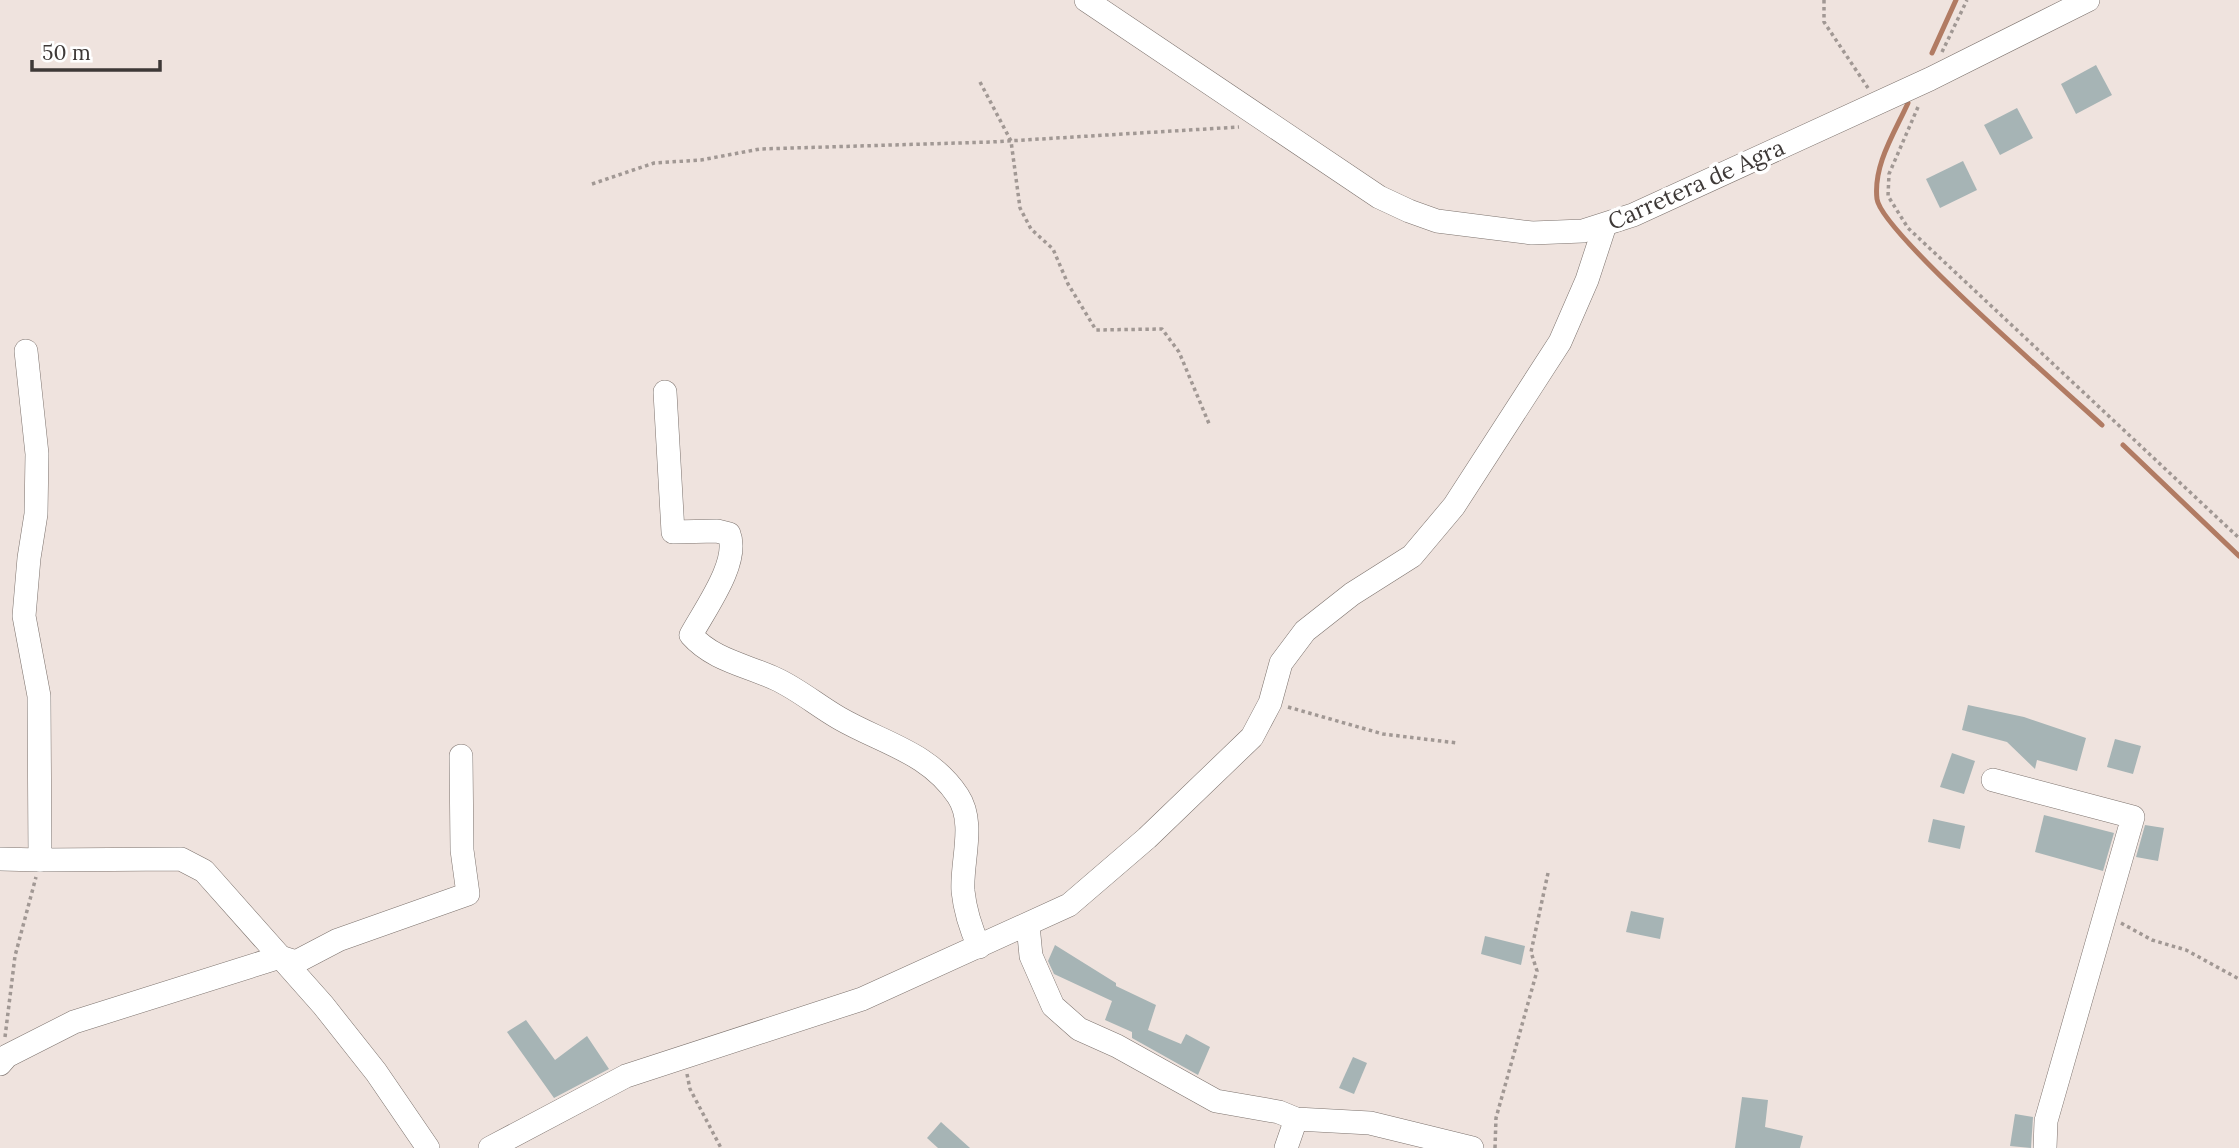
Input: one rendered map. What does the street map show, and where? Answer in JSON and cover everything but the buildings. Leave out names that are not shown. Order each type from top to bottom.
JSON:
[{"type":"street","name":"Carretera de Agra","points":[[1086,0],[1273,123],[1379,197],[1437,222],[1532,233],[1563,233],[1605,225],[1656,205],[1877,101],[1930,79],[2088,0]]},
{"type":"street","points":[[490,1148],[626,1076],[862,999],[1069,905],[1147,838],[1252,737],[1270,703],[1281,663],[1306,631],[1352,594],[1412,556],[1454,506],[1560,342],[1587,280],[1605,225]]},
{"type":"street","points":[[26,351],[37,454],[36,514],[24,616],[39,696],[40,860]]},
{"type":"street","points":[[665,392],[673,532],[717,531],[729,534],[733,546],[722,579],[691,635],[705,651],[778,680],[842,719],[911,751],[940,774],[960,799],[967,824],[963,888],[970,928],[979,947]]},
{"type":"street","points":[[4,1060],[74,1022],[280,957],[296,962],[338,940],[468,894],[462,850],[461,755]]},
{"type":"street","points":[[1993,780],[2133,817],[2046,1121],[2045,1148]]},
{"type":"street","points":[[0,859],[181,859],[204,871],[323,1005],[376,1072],[428,1148]]},
{"type":"street","points":[[1028,925],[1031,956],[1053,1006],[1079,1029],[1117,1046],[1216,1101],[1279,1112],[1296,1119],[1370,1122],[1472,1148]]},
{"type":"street","points":[[1286,1148],[1296,1119]]},
{"type":"path","points":[[1824,0],[1824,22],[1877,101]]},
{"type":"path","points":[[1967,0],[1889,174],[1888,196],[1908,228],[2239,538]]},
{"type":"path","points":[[980,82],[1011,141],[1020,208],[1031,229],[1053,250],[1096,330],[1162,329],[1179,352],[1210,426]]},
{"type":"path","points":[[592,184],[654,163],[701,160],[760,149],[1011,141],[1273,123]]},
{"type":"path","points":[[1270,703],[1383,734],[1457,743]]},
{"type":"path","points":[[4,1060],[15,956],[40,860]]},
{"type":"path","points":[[1495,1148],[1496,1118],[1537,971],[1531,952],[1548,873]]},
{"type":"path","points":[[2105,915],[2152,940],[2186,950],[2239,978]]},
{"type":"path","points":[[697,1052],[685,1063],[690,1089],[721,1148]]},
{"type":"waterway","points":[[1932,53],[1956,0]]},
{"type":"waterway","points":[[1908,103],[1886,149],[1878,174],[1877,199],[1886,217],[1941,276],[2102,425]]},
{"type":"waterway","points":[[2123,445],[2239,556]]}]
